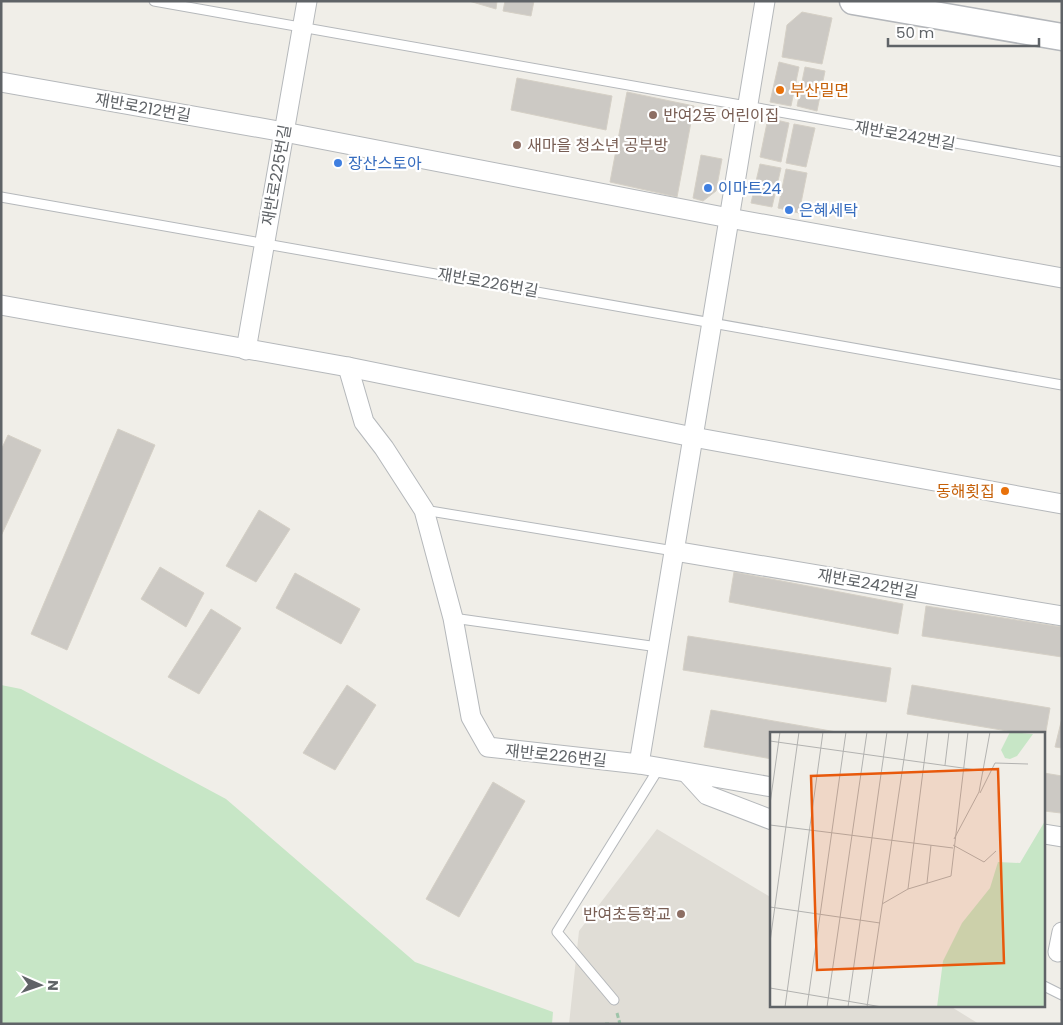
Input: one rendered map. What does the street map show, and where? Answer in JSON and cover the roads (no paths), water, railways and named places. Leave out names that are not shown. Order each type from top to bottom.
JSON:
[{"type":"main road","points":[[853,1],[1062,37]]},
{"type":"street","name":"재반로225번길","points":[[246,350],[307,1]]},
{"type":"street","points":[[765,1],[639,764],[770,787]]},
{"type":"street","name":"재반로212번길","points":[[1,82],[284,132]]},
{"type":"street","points":[[284,132],[729,218],[1062,278]]},
{"type":"street","points":[[1,305],[348,368],[693,437],[1062,504]]},
{"type":"street","name":"재반로226번길","points":[[348,368],[364,422],[384,448],[424,510],[453,618],[471,718],[488,748],[639,764]]},
{"type":"street","name":"재반로242번길","points":[[674,551],[1062,616]]},
{"type":"street","points":[[687,772],[707,795],[770,819]]},
{"type":"street","points":[[1046,834],[1062,837]]},
{"type":"street","points":[[1055,950],[1062,932]]},
{"type":"lane","points":[[154,1],[748,107]]},
{"type":"lane","name":"재반로242번길","points":[[748,107],[1062,162]]},
{"type":"lane","points":[[1,197],[265,242]]},
{"type":"lane","name":"재반로226번길","points":[[265,242],[712,323]]},
{"type":"lane","points":[[712,323],[1062,385]]},
{"type":"lane","points":[[424,510],[674,551]]},
{"type":"lane","points":[[453,618],[658,647]]},
{"type":"lane","points":[[614,1000],[557,932],[659,768]]},
{"type":"lane","points":[[1046,987],[1062,995]]},
{"type":"place","name":"부산밀면","points":[[780,90]]},
{"type":"place","name":"반여2동 어린이집","points":[[653,115]]},
{"type":"place","name":"새마을 청소년 공부방","points":[[517,145]]},
{"type":"place","name":"장산스토아","points":[[338,163]]},
{"type":"place","name":"이마트24","points":[[708,188]]},
{"type":"place","name":"은혜세탁","points":[[789,210]]},
{"type":"place","name":"동해횟집","points":[[1005,491]]},
{"type":"place","name":"반여초등학교","points":[[681,914]]}]
